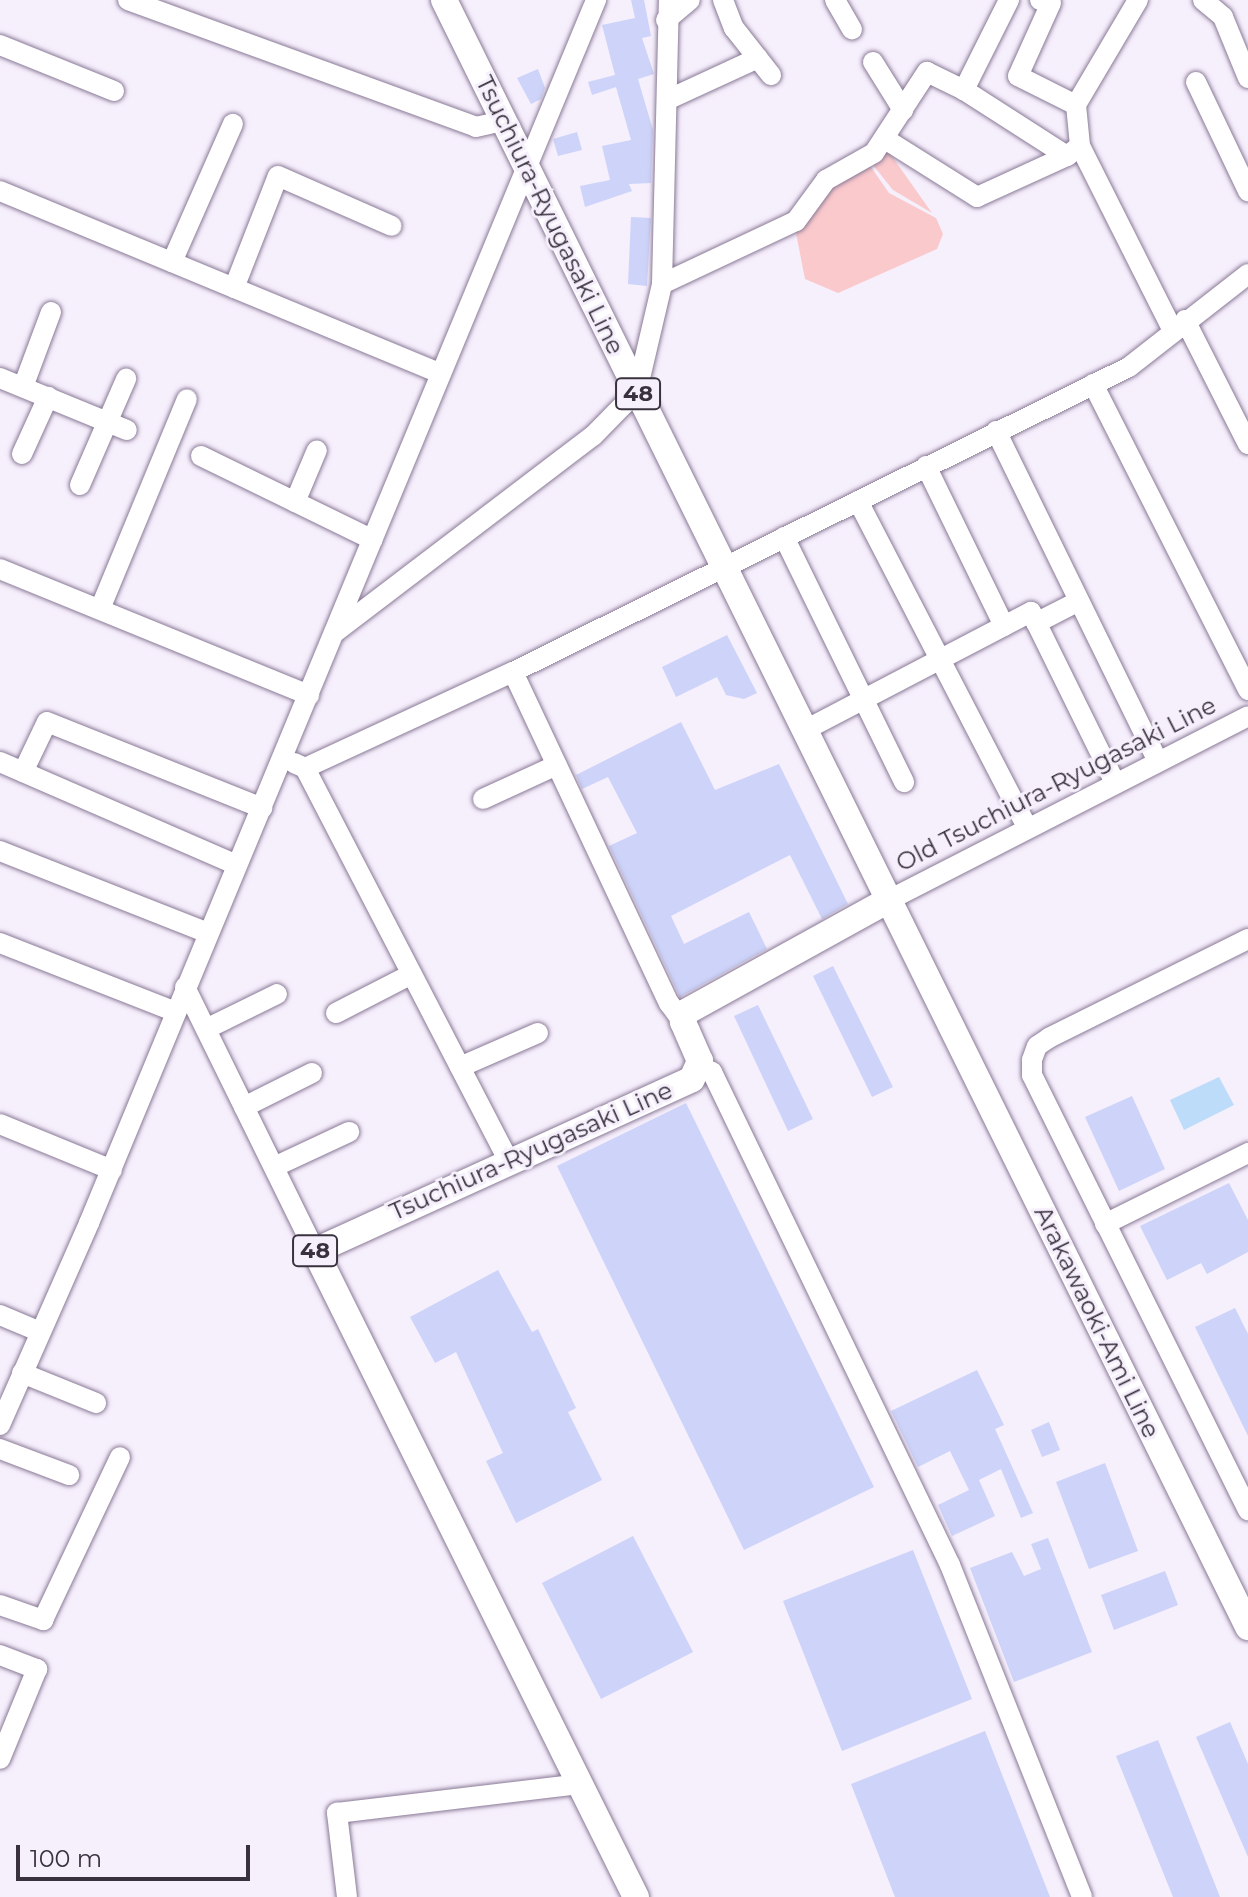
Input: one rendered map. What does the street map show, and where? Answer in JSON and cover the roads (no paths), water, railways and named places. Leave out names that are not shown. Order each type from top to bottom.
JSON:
[{"type":"main road","name":"Tsuchiura-Ryugasaki Line","points":[[444,0],[889,900]]},
{"type":"main road","points":[[683,1022],[691,1007],[889,900]]},
{"type":"main road","name":"Arakawaoki-Ami Line","points":[[889,900],[1248,1627]]},
{"type":"main road","name":"Tsuchiura-Ryugasaki Line","points":[[315,1251],[508,1159],[692,1079],[700,1067],[683,1022]]},
{"type":"main road","name":"48","points":[[315,1251],[636,1897]]},
{"type":"street","points":[[128,0],[476,127],[503,121]]},
{"type":"street","points":[[2,1414],[112,1170],[185,987],[283,758],[596,0]]},
{"type":"street","points":[[334,633],[593,436],[637,391],[662,284],[667,10],[690,0]]},
{"type":"street","points":[[723,0],[734,28],[771,75]]},
{"type":"street","points":[[835,0],[852,30]]},
{"type":"street","points":[[964,90],[1009,0]]},
{"type":"street","points":[[1040,0],[1051,3],[1018,76],[1076,105]]},
{"type":"street","points":[[1073,151],[1076,105],[1138,0]]},
{"type":"street","points":[[1203,0],[1223,17],[1248,78]]},
{"type":"street","points":[[0,45],[114,91]]},
{"type":"street","points":[[667,100],[758,58]]},
{"type":"street","points":[[873,62],[903,110]]},
{"type":"street","points":[[662,284],[796,221],[826,180],[874,153],[927,72],[1073,151],[1248,444]]},
{"type":"street","points":[[1196,82],[1248,191]]},
{"type":"street","points":[[172,262],[233,124]]},
{"type":"street","points":[[885,139],[977,197],[1073,151]]},
{"type":"street","points":[[234,288],[278,176],[392,226]]},
{"type":"street","points":[[0,191],[441,374]]},
{"type":"street","points":[[305,768],[513,672],[1129,367],[1248,274]]},
{"type":"street","points":[[23,387],[51,312]]},
{"type":"street","points":[[0,378],[127,430]]},
{"type":"street","points":[[80,485],[126,379]]},
{"type":"street","points":[[1093,384],[1248,690]]},
{"type":"street","points":[[22,454],[48,397]]},
{"type":"street","points":[[100,609],[187,399]]},
{"type":"street","points":[[996,431],[1157,760]]},
{"type":"street","points":[[295,502],[317,450]]},
{"type":"street","points":[[201,456],[373,540]]},
{"type":"street","points":[[926,466],[1004,626]]},
{"type":"street","points":[[858,501],[1027,827]]},
{"type":"street","points":[[784,537],[904,782]]},
{"type":"street","points":[[0,569],[309,695]]},
{"type":"street","points":[[1036,623],[1079,601]]},
{"type":"street","points":[[805,730],[1031,612],[1114,781]]},
{"type":"street","points":[[513,672],[683,1022]]},
{"type":"street","name":"Old Tsuchiura-Ryugasaki Line","points":[[889,900],[1114,781],[1248,716]]},
{"type":"street","points":[[23,772],[47,722],[262,808]]},
{"type":"street","points":[[283,758],[305,768],[508,1159]]},
{"type":"street","points":[[0,762],[237,865]]},
{"type":"street","points":[[483,799],[557,765]]},
{"type":"street","points":[[0,851],[208,933]]},
{"type":"street","points":[[1248,939],[1037,1046],[1032,1075],[1248,1510]]},
{"type":"street","points":[[0,943],[176,1012]]},
{"type":"street","points":[[336,1013],[412,974]]},
{"type":"street","points":[[185,987],[315,1251]]},
{"type":"street","points":[[206,1029],[277,994]]},
{"type":"street","points":[[460,1067],[538,1033]]},
{"type":"street","points":[[700,1067],[712,1072],[950,1565],[1082,1897]]},
{"type":"street","points":[[244,1107],[312,1073]]},
{"type":"street","points":[[0,1124],[112,1170]]},
{"type":"street","points":[[274,1167],[349,1132]]},
{"type":"street","points":[[1105,1224],[1248,1153]]},
{"type":"street","points":[[0,1315],[38,1331]]},
{"type":"street","points":[[22,1373],[96,1403]]},
{"type":"street","points":[[0,1449],[69,1475]]},
{"type":"street","points":[[0,1605],[43,1620],[120,1457]]},
{"type":"street","points":[[0,1655],[37,1669],[0,1759]]},
{"type":"street","points":[[347,1897],[337,1813],[579,1784]]},
{"type":"water","points":[[1219,1077],[1234,1105],[1184,1130],[1170,1100]]}]
